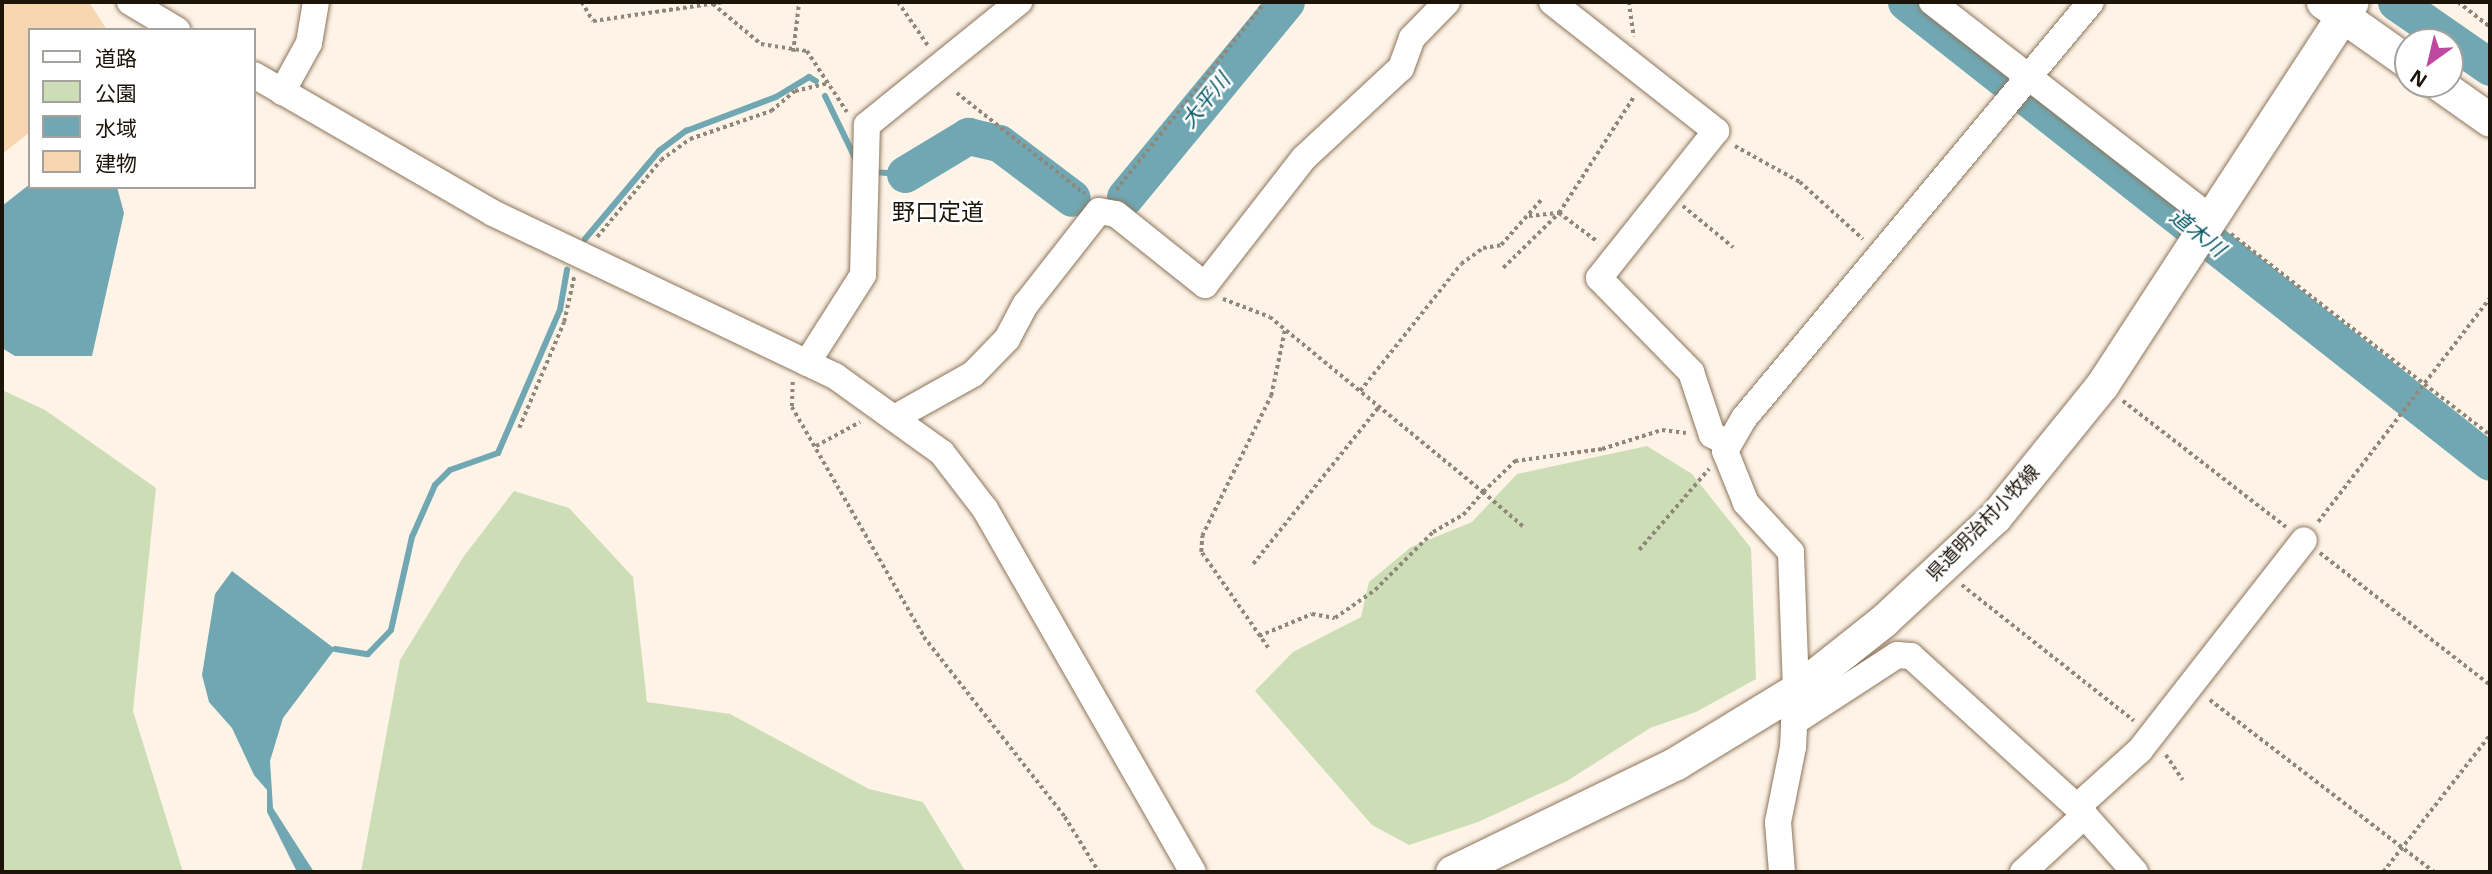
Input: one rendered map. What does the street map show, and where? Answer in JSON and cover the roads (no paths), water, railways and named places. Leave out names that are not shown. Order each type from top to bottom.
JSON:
[{"type":"main road","points":[[2339,6],[2394,51]]},
{"type":"main road","name":"県道明治村小牧線","points":[[1452,872],[1795,706],[1942,568],[2023,485],[2102,385],[2201,231],[2339,6]]},
{"type":"main road","points":[[2459,98],[2490,120]]},
{"type":"street","points":[[130,2],[174,28]]},
{"type":"street","points":[[282,92],[309,43],[316,2]]},
{"type":"street","points":[[805,362],[863,275],[867,125],[939,63],[1018,2]]},
{"type":"street","points":[[885,409],[973,374],[999,348],[1099,211],[1116,214],[1205,285],[1304,158],[1401,68],[1412,38],[1447,2]]},
{"type":"street","points":[[1552,2],[1715,132],[1600,278],[1691,372],[1746,503],[1791,552],[1795,706],[1779,822],[1782,872]]},
{"type":"street","points":[[1932,2],[2021,85],[2201,231]]},
{"type":"street","points":[[1722,443],[1888,248],[2091,2]]},
{"type":"street","points":[[256,76],[493,213],[805,362],[885,409],[942,453],[985,509],[1193,872]]},
{"type":"street","points":[[2023,872],[2152,735],[2304,540]]},
{"type":"street","points":[[1795,706],[1897,655],[1911,656],[2081,811],[2135,872]]},
{"type":"water","points":[[28,186],[28,189],[118,189],[124,213],[92,356],[15,356],[2,348],[2,206]]},
{"type":"water","points":[[232,571],[335,649],[283,718],[270,761],[273,808],[314,872],[297,872],[267,812],[267,790],[254,775],[232,728],[209,702],[202,675],[215,594]]},
{"type":"waterway","name":"大平川","points":[[1125,197],[1286,2]]},
{"type":"waterway","name":"道木川","points":[[1906,2],[2490,462]]},
{"type":"waterway","points":[[2396,2],[2490,67]]},
{"type":"waterway","points":[[585,239],[659,151],[686,131],[776,97],[809,77],[816,81]]},
{"type":"waterway","points":[[825,96],[859,166]]},
{"type":"waterway","name":"大平川","points":[[905,174],[968,136],[999,143],[1072,198]]},
{"type":"waterway","points":[[873,172],[905,174]]},
{"type":"waterway","points":[[335,649],[368,654],[391,630],[412,537],[435,485],[450,470],[498,453],[560,310],[567,270]]},
{"type":"district","name":"野口定道","points":[[938,211]]}]
